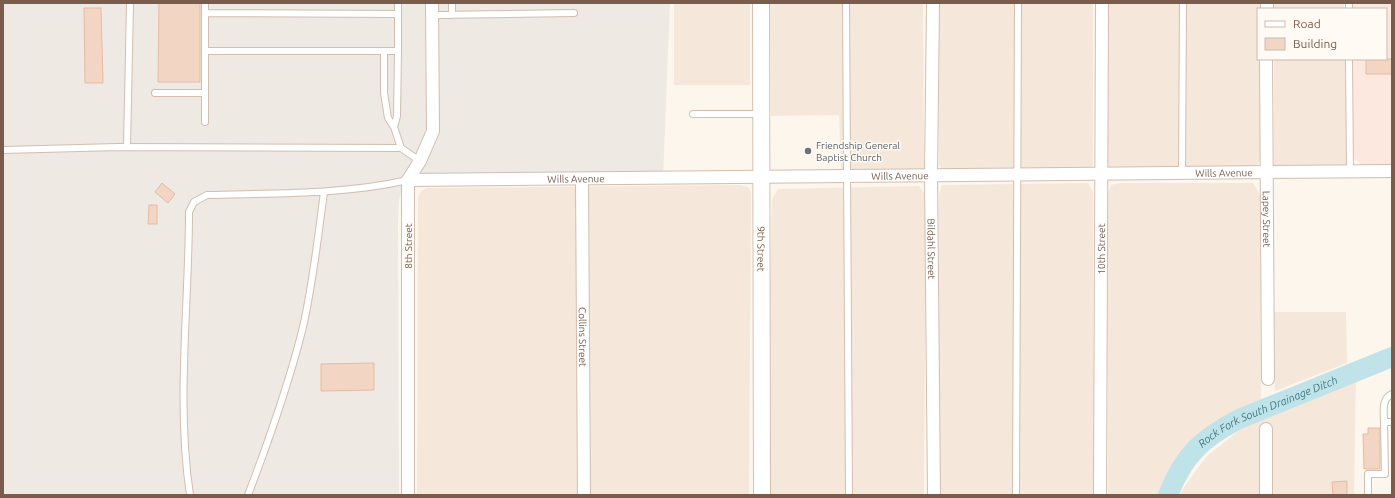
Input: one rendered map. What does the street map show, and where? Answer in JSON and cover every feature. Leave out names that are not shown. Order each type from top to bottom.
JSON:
[{"type":"street","name":"9th Street","points":[[762,3],[762,495]]},
{"type":"street","name":"Bildahl Street","points":[[933,3],[932,175],[934,495]]},
{"type":"street","name":"10th Street","points":[[1100,495],[1100,174],[1102,3]]},
{"type":"street","points":[[408,180],[420,161],[432,131],[432,9]]},
{"type":"street","name":"Lapey Street","points":[[1266,60],[1268,379]]},
{"type":"street","name":"Wills Avenue","points":[[408,180],[1392,171]]},
{"type":"street","name":"Collins Street","points":[[582,179],[584,495]]},
{"type":"street","name":"8th Street","points":[[408,180],[408,495]]},
{"type":"street","points":[[1266,429],[1266,495]]},
{"type":"lane","points":[[126,146],[130,3]]},
{"type":"lane","points":[[205,3],[205,122]]},
{"type":"lane","points":[[394,127],[397,116],[398,3]]},
{"type":"lane","points":[[452,3],[452,15]]},
{"type":"lane","points":[[846,3],[849,495]]},
{"type":"lane","points":[[1016,495],[1018,3]]},
{"type":"lane","points":[[1182,173],[1183,3]]},
{"type":"lane","points":[[432,9],[452,15],[574,13]]},
{"type":"lane","points":[[205,13],[398,14]]},
{"type":"lane","points":[[204,51],[398,51]]},
{"type":"lane","points":[[384,51],[384,93],[388,118],[394,127],[401,148]]},
{"type":"lane","points":[[1349,60],[1350,171]]},
{"type":"lane","points":[[155,93],[204,93]]},
{"type":"lane","points":[[693,114],[762,114]]},
{"type":"lane","points":[[3,150],[126,146],[401,148],[420,161]]},
{"type":"lane","points":[[190,495],[183,442],[189,212],[194,202],[207,195],[324,192],[381,187],[408,180]]},
{"type":"lane","points":[[248,495],[272,433],[303,328],[317,246],[324,192]]},
{"type":"lane","points":[[1385,474],[1384,402],[1388,396],[1392,394]]},
{"type":"lane","points":[[1384,422],[1392,422]]},
{"type":"lane","points":[[1368,495],[1368,474],[1392,474]]},
{"type":"shaded area","points":[[3,3],[670,3],[663,178],[405,174],[399,201],[398,220],[399,495],[3,495]]},
{"type":"shaded area","points":[[674,3],[750,3],[750,85],[674,85]]},
{"type":"shaded area","points":[[770,3],[923,3],[924,170],[841,172],[839,115],[771,116]]},
{"type":"shaded area","points":[[938,3],[1093,3],[1093,164],[1090,168],[1085,170],[941,169],[939,164]]},
{"type":"shaded area","points":[[1107,3],[1260,3],[1260,8],[1257,8],[1257,60],[1260,60],[1260,161],[1255,169],[1115,171],[1107,165]]},
{"type":"shaded area","points":[[1274,3],[1344,3],[1344,8],[1274,8]]},
{"type":"shaded area","points":[[1352,3],[1392,3],[1392,166],[1365,167],[1353,158],[1353,60],[1387,60],[1387,8],[1352,8]]},
{"type":"shaded area","points":[[1274,60],[1345,60],[1347,165],[1345,167],[1277,170],[1274,165]]},
{"type":"shaded area","points":[[1088,183],[1093,192],[1094,495],[937,495],[939,194],[942,185]]},
{"type":"shaded area","points":[[1119,183],[1253,183],[1260,195],[1261,400],[1228,415],[1202,432],[1182,452],[1159,495],[1108,495],[1107,196],[1111,185]]},
{"type":"shaded area","points":[[740,185],[748,187],[751,192],[749,495],[417,495],[418,198],[421,191],[427,188]]},
{"type":"shaded area","points":[[919,186],[926,196],[924,495],[768,495],[767,443],[772,199],[778,189]]},
{"type":"shaded area","points":[[1274,312],[1346,312],[1347,363],[1275,391]]},
{"type":"shaded area","points":[[1356,379],[1354,495],[1180,495],[1206,457],[1252,420]]},
{"type":"building","points":[[159,3],[200,3],[200,82],[158,82]]},
{"type":"building","points":[[84,8],[101,8],[103,83],[85,83]]},
{"type":"building","points":[[1392,59],[1392,74],[1366,74],[1366,60]]},
{"type":"building","points":[[162,183],[175,194],[168,203],[155,192]]},
{"type":"building","points":[[149,205],[157,205],[157,224],[148,224]]},
{"type":"building","points":[[374,363],[374,390],[321,391],[321,364]]},
{"type":"building","points":[[1368,428],[1380,428],[1380,469],[1364,469],[1363,434],[1368,434]]},
{"type":"building","points":[[1347,481],[1347,495],[1333,495],[1332,482]]},
{"type":"waterway","name":"Rock Fork South Drainage Ditch","points":[[1168,495],[1180,469],[1187,459],[1204,441],[1226,426],[1239,419],[1392,357]]},
{"type":"place","name":"Friendship General Baptist Church","points":[[808,151]]}]
